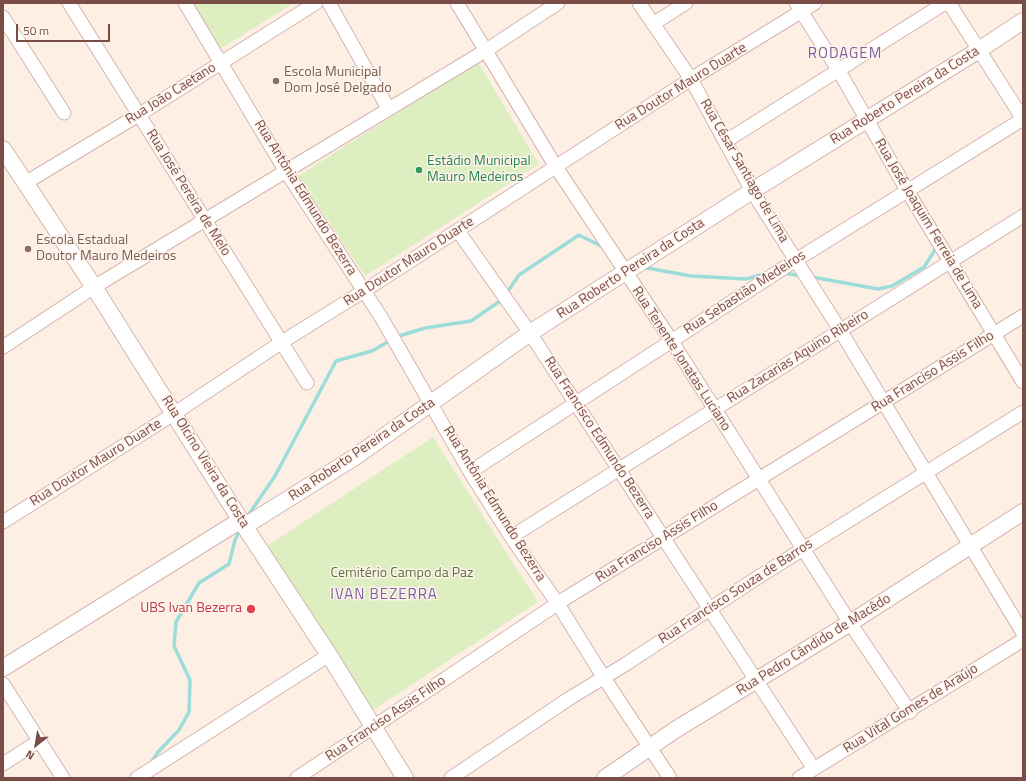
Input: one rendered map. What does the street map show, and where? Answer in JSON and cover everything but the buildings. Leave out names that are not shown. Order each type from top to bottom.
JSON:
[{"type":"street","name":"Rua José Pereira de Melo","points":[[69,3],[140,114],[204,220],[307,383]]},
{"type":"street","name":"Rua Antônia Edmundo Bezerra","points":[[185,3],[285,170],[364,291],[432,403],[470,472],[511,537],[558,604],[604,678],[670,778]]},
{"type":"street","name":"Rua João Caetano","points":[[25,183],[140,114],[316,3]]},
{"type":"street","points":[[329,3],[388,108]]},
{"type":"street","name":"Rua Tenente Jonatas Luciano","points":[[457,3],[556,167],[671,340],[802,549],[910,712]]},
{"type":"street","points":[[3,347],[94,287],[485,50],[558,3]]},
{"type":"street","name":"Rua César Santiago de Lima","points":[[639,3],[691,79],[752,191],[840,330],[970,548],[1023,633]]},
{"type":"street","points":[[653,24],[686,3]]},
{"type":"street","name":"Rua Doutor Mauro Duarte","points":[[3,522],[556,167],[798,8],[815,3]]},
{"type":"street","points":[[726,141],[945,3]]},
{"type":"street","points":[[949,3],[1023,119]]},
{"type":"street","name":"Rua José Joaquim Ferreia de Lima","points":[[798,8],[839,71],[908,192],[1023,382]]},
{"type":"street","points":[[3,17],[64,113]]},
{"type":"street","name":"Rua Roberto Pereira da Costa","points":[[3,668],[355,457],[530,333],[626,274],[752,191],[867,121],[1023,21]]},
{"type":"street","name":"Rua Sebastião Medeiros","points":[[470,472],[796,260],[908,192],[1023,119]]},
{"type":"street","name":"Rua Olcino Vieira da Costa","points":[[3,149],[175,413],[243,523],[329,655],[405,778]]},
{"type":"street","name":"Rua Zacarias Aquino Ribeiro","points":[[511,537],[1023,216]]},
{"type":"street","name":"Rua Francisco Edmundo Bezerra","points":[[458,230],[576,402],[814,769]]},
{"type":"street","name":"Rua Franciso Assis Filho","points":[[297,778],[558,604],[663,537],[1023,316]]},
{"type":"street","name":"Rua Francisco Souza de Barros","points":[[451,778],[570,698],[604,678],[802,549],[1023,412]]},
{"type":"street","name":"Rua Pedro Cândido de Macêdo","points":[[605,778],[650,747],[970,548],[1023,512]]},
{"type":"street","name":"Rua Vital Gomes de Araújo","points":[[799,778],[910,712],[1023,640]]},
{"type":"street","points":[[137,778],[329,655]]},
{"type":"street","points":[[3,684],[63,778]]},
{"type":"street","points":[[3,764],[39,741]]},
{"type":"green space","points":[[190,3],[294,3],[219,49]]},
{"type":"green space","name":"Estádio Municipal Mauro Medeiros","points":[[478,62],[539,164],[365,276],[298,176]]},
{"type":"green space","name":"Cemitério Campo da Paz","points":[[433,437],[538,602],[373,710],[267,546]]},
{"type":"waterway","points":[[506,294],[519,275],[579,235],[603,247]]},
{"type":"waterway","points":[[812,277],[878,289],[892,286],[924,267],[937,247]]},
{"type":"waterway","points":[[642,267],[691,276],[746,279],[764,274]]},
{"type":"waterway","points":[[784,273],[801,276]]},
{"type":"waterway","points":[[396,337],[425,328],[471,321],[503,299]]},
{"type":"waterway","points":[[247,517],[275,476],[336,361],[372,351],[391,340]]},
{"type":"waterway","points":[[150,764],[158,752],[179,730],[189,712],[190,680],[174,646],[176,622],[199,583],[229,564],[235,540],[241,528]]},
{"type":"place","name":"Escola Municipal Dom José Delgado","points":[[276,81]]},
{"type":"place","name":"Estádio Municipal Mauro Medeiros","points":[[419,170]]},
{"type":"place","name":"Escola Estadual Doutor Mauro Medeiros","points":[[28,249]]},
{"type":"place","name":"UBS Ivan Bezerra","points":[[251,609]]},
{"type":"district","name":"RODAGEM","points":[[845,54]]},
{"type":"district","name":"IVAN BEZERRA","points":[[384,595]]}]
